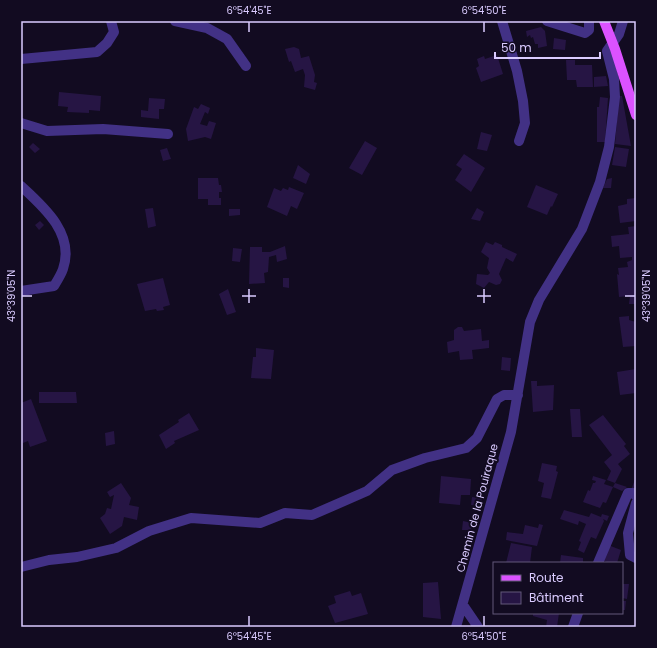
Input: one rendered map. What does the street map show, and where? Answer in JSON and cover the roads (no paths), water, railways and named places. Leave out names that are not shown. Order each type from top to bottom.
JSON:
[{"type":"main road","points":[[604,21],[615,48],[636,115]]},
{"type":"street","points":[[21,59],[97,52],[108,43],[114,32],[110,21]]},
{"type":"street","points":[[175,21],[207,28],[227,39],[246,66]]},
{"type":"street","points":[[502,21],[517,71],[523,102],[525,123],[519,141]]},
{"type":"street","points":[[547,21],[585,33],[589,30],[589,21]]},
{"type":"street","points":[[612,42],[619,34],[623,21]]},
{"type":"street","name":"Chemin de la Pouiraque","points":[[456,627],[511,432],[530,322],[539,300],[582,229],[600,182],[609,147],[615,97],[614,79],[607,51],[612,42]]},
{"type":"street","points":[[21,123],[47,131],[103,129],[168,134]]},
{"type":"street","points":[[21,186],[43,206],[60,228],[65,250],[63,268],[54,286],[21,291]]},
{"type":"street","points":[[21,567],[48,560],[77,557],[116,548],[149,531],[191,518],[260,523],[285,513],[312,515],[367,491],[392,470],[425,458],[466,448],[477,438],[497,399],[504,394],[518,395]]},
{"type":"street","points":[[598,562],[628,492],[633,492],[636,496]]},
{"type":"street","points":[[636,504],[628,533],[630,555],[636,558]]},
{"type":"street","points":[[463,605],[478,627]]},
{"type":"street","points":[[572,627],[578,614]]}]
